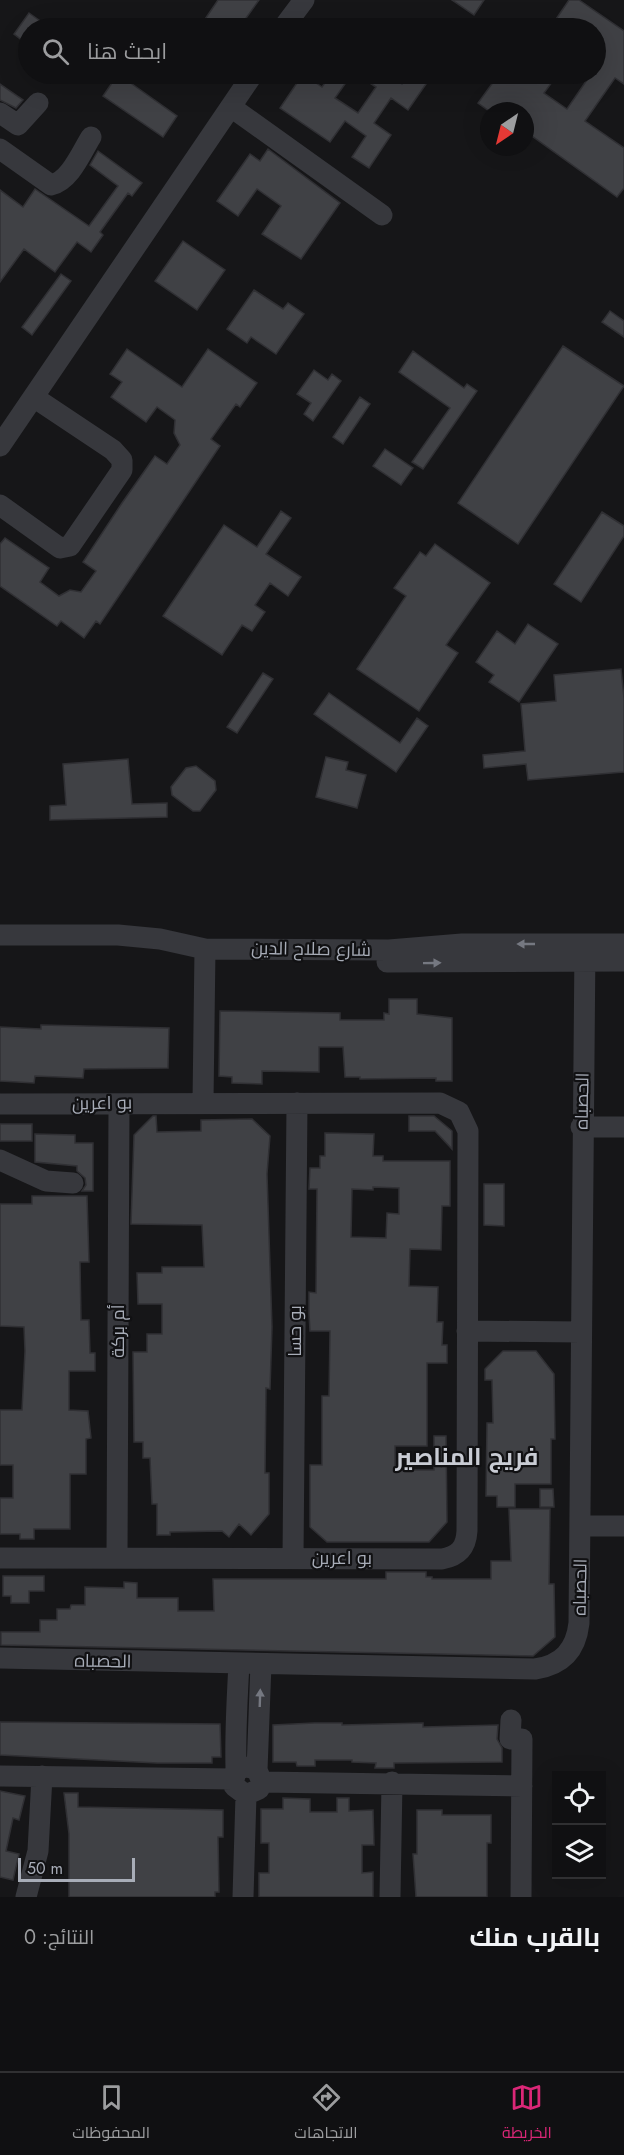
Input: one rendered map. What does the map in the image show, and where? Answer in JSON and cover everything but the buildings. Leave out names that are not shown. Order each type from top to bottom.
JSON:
[{"type":"street","points":[[290,18],[304,0]]},
{"type":"street","points":[[0,446],[246,84]]},
{"type":"street","points":[[0,113],[18,125],[38,102]]},
{"type":"street","points":[[231,107],[382,215]]},
{"type":"street","points":[[0,149],[51,185],[59,184],[91,137]]},
{"type":"street","points":[[0,505],[60,548],[70,546],[122,470],[122,460],[113,450],[34,398]]},
{"type":"street","name":"شارع صلاح الدين","points":[[0,935],[118,935],[160,939],[205,954]]},
{"type":"street","name":"شارع صلاح الدين","points":[[0,949],[140,949],[412,963],[585,952],[624,944]]},
{"type":"street","name":"شارع صلاح الدين","points":[[585,952],[624,961]]},
{"type":"street","name":"الحصباه","points":[[0,1658],[547,1668],[567,1655],[578,1635],[581,1127],[585,952]]},
{"type":"street","points":[[203,1101],[205,954]]},
{"type":"street","name":"بو اعرين","points":[[0,1104],[203,1101],[440,1103],[459,1112],[468,1131],[467,1531],[466,1541],[461,1550],[453,1557],[442,1559],[0,1558]]},
{"type":"street","name":"بو حسا","points":[[293,1558],[297,1103]]},
{"type":"street","name":"أم بركة","points":[[117,1558],[119,1104]]},
{"type":"street","points":[[581,1127],[624,1127]]},
{"type":"street","points":[[0,1160],[42,1180],[73,1183]]},
{"type":"street","points":[[467,1331],[581,1332]]},
{"type":"street","points":[[580,1526],[624,1527]]},
{"type":"street","points":[[239,1664],[235,1732],[247,1780]]},
{"type":"street","points":[[243,1897],[247,1780],[261,1664]]},
{"type":"street","points":[[511,1720],[510,1739],[522,1738],[521,1897]]},
{"type":"street","points":[[0,1776],[522,1786]]},
{"type":"street","points":[[26,1897],[38,1851],[42,1776]]},
{"type":"street","points":[[390,1897],[392,1782]]},
{"type":"district","name":"فريج المناصير","points":[[467,1456]]}]
